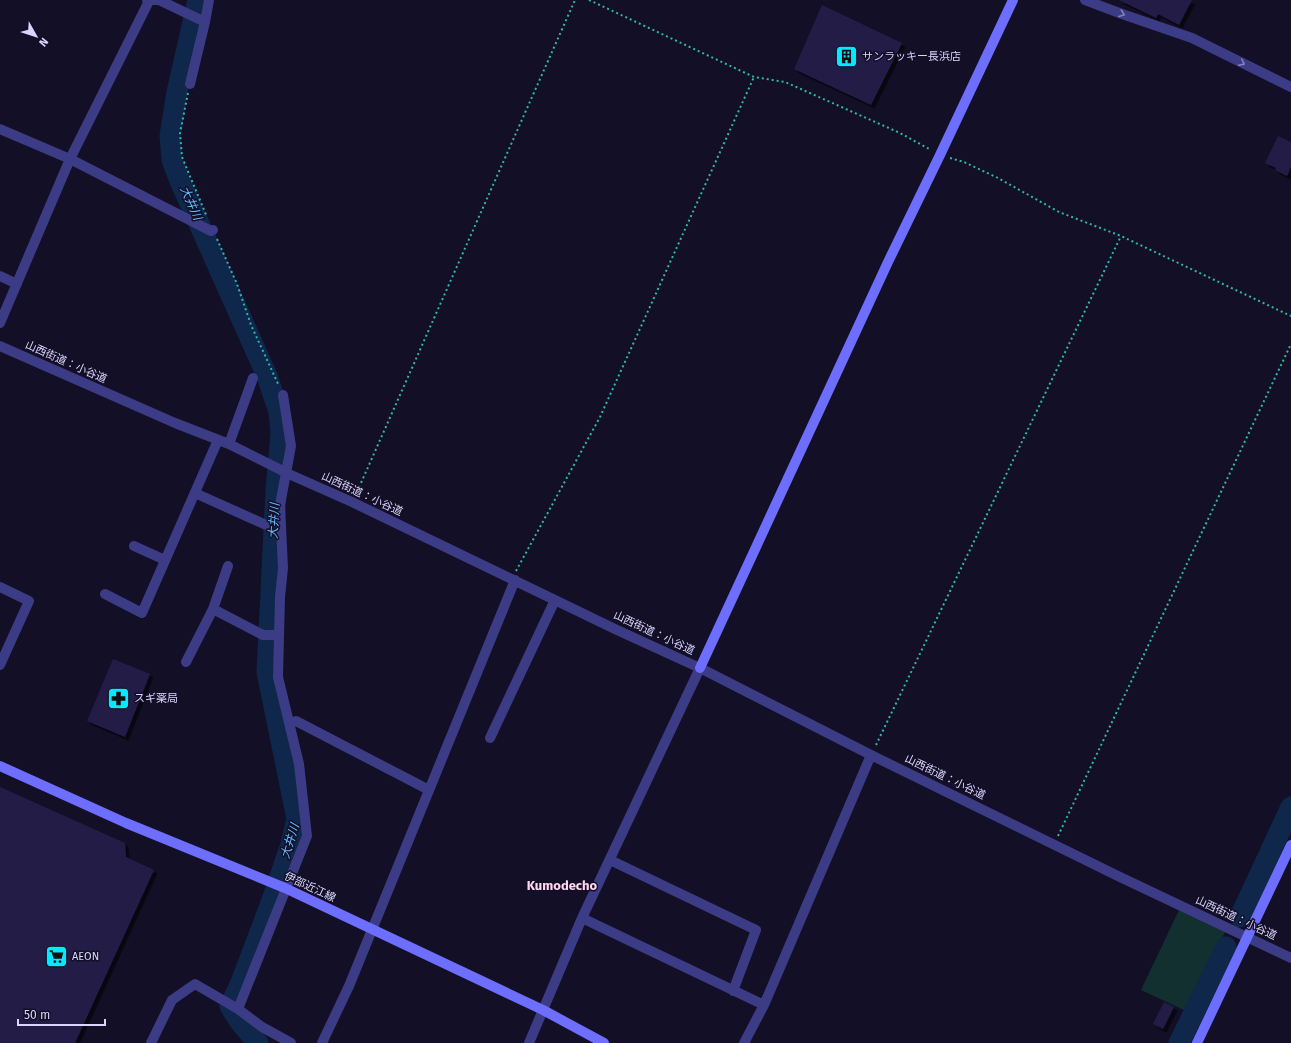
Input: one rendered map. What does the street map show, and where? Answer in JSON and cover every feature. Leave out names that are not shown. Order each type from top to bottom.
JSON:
[{"type":"street","points":[[0,323],[70,159],[148,0],[159,0],[206,22]]},
{"type":"street","points":[[190,84],[206,22],[209,0]]},
{"type":"street","points":[[529,1043],[582,918],[1012,0]]},
{"type":"street","points":[[1085,0],[1192,38],[1291,86]]},
{"type":"street","points":[[0,129],[70,159],[211,231],[213,230]]},
{"type":"street","points":[[0,276],[17,284]]},
{"type":"street","name":"山西街道：小谷道","points":[[0,346],[174,423],[229,444],[352,502],[700,668],[872,756],[1291,958]]},
{"type":"street","points":[[229,444],[254,378]]},
{"type":"street","points":[[238,1009],[307,836],[299,764],[278,677],[283,568],[280,505],[291,446],[283,395]]},
{"type":"street","points":[[105,594],[142,613],[218,440]]},
{"type":"street","points":[[195,493],[266,524]]},
{"type":"street","points":[[134,546],[165,560]]},
{"type":"street","points":[[186,662],[213,609],[228,566]]},
{"type":"street","points":[[322,1043],[349,986],[514,580]]},
{"type":"street","points":[[0,587],[29,601],[3,650],[0,665]]},
{"type":"street","points":[[490,738],[555,600]]},
{"type":"street","points":[[213,609],[263,635],[279,634]]},
{"type":"street","points":[[289,723],[296,721],[429,790]]},
{"type":"street","points":[[744,1043],[764,1005],[872,756]]},
{"type":"street","name":"伊部近江線","points":[[0,766],[126,823],[285,888],[543,1010],[604,1043]]},
{"type":"street","points":[[1197,1043],[1291,845]]},
{"type":"street","points":[[610,860],[756,930],[733,991]]},
{"type":"street","points":[[582,918],[764,1005]]},
{"type":"street","points":[[151,1043],[172,1000],[195,984],[238,1009],[262,1027],[291,1043]]},
{"type":"path","points":[[352,502],[575,0]]},
{"type":"path","points":[[589,0],[754,77],[785,82],[900,133],[940,156],[964,162],[998,178],[1059,212],[1121,236],[1291,316]]},
{"type":"path","points":[[514,580],[600,417],[754,77]]},
{"type":"path","points":[[190,84],[180,133],[182,158],[237,284],[251,325],[283,395]]},
{"type":"path","points":[[872,756],[1121,236]]},
{"type":"path","points":[[1054,844],[1291,344]]},
{"type":"green space","points":[[1179,910],[1225,932],[1186,1011],[1141,990]]},
{"type":"building","points":[[1119,0],[1192,0],[1179,25],[1158,14],[1156,18]]},
{"type":"building","name":"サンラッキー長浜店","points":[[822,5],[902,43],[871,105],[794,69]]},
{"type":"building","points":[[1278,136],[1291,142],[1291,167],[1287,176],[1275,170],[1276,168],[1265,163]]},
{"type":"building","name":"スギ薬局","points":[[113,659],[150,674],[125,737],[87,721]]},
{"type":"building","name":"AEON","points":[[0,787],[125,843],[126,857],[154,870],[75,1043],[0,1043]]},
{"type":"building","points":[[1164,1002],[1174,1007],[1163,1029],[1153,1024]]},
{"type":"waterway","name":"大井川","points":[[198,0],[177,92],[170,136],[172,160],[267,376],[279,412],[281,434],[276,490],[267,672],[297,819],[291,844],[271,903],[240,985],[230,1006],[240,1022],[258,1043]]},
{"type":"waterway","points":[[1240,917],[1291,807]]},
{"type":"waterway","points":[[1179,1043],[1226,947]]},
{"type":"place","name":"サンラッキー長浜店","points":[[847,56]]},
{"type":"place","name":"スギ薬局","points":[[119,698]]},
{"type":"place","name":"AEON","points":[[57,956]]},
{"type":"district","name":"Kumodecho","points":[[562,885]]}]
